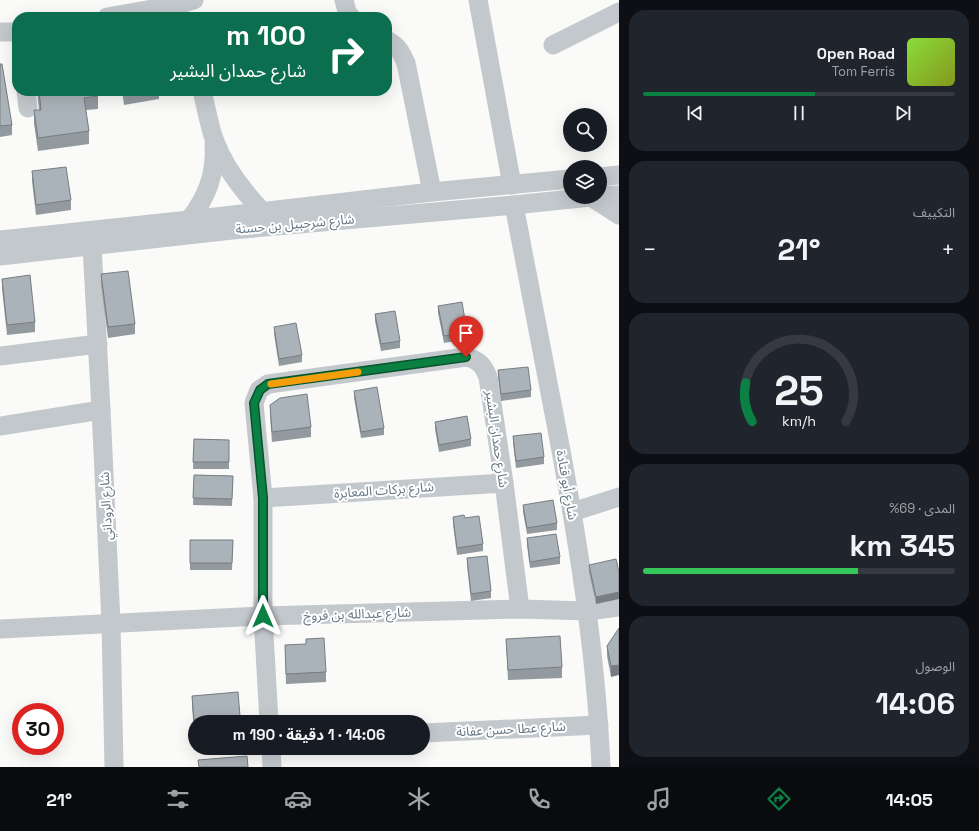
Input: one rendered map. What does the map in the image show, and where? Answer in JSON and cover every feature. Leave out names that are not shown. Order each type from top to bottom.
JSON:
[{"type":"street","points":[[344,0],[347,12]]},
{"type":"street","points":[[478,0],[512,184]]},
{"type":"street","points":[[140,12],[185,5]]},
{"type":"street","points":[[553,45],[619,12]]},
{"type":"street","points":[[392,42],[401,51],[406,63],[432,192]]},
{"type":"street","points":[[203,96],[214,138],[221,155],[242,190],[262,211]]},
{"type":"street","points":[[189,220],[198,209],[210,182],[213,168],[214,138]]},
{"type":"street","name":"شارع شرحبيل بن حسنة","points":[[0,240],[432,192],[563,180]]},
{"type":"street","points":[[607,196],[619,195]]},
{"type":"street","name":"شارع شرحبيل بن حسنة","points":[[0,256],[232,230],[563,200]]},
{"type":"street","points":[[601,204],[619,216]]},
{"type":"street","name":"شارع أبو قتادة","points":[[514,205],[572,512],[588,611],[599,726],[601,767]]},
{"type":"street","name":"شارع الروداني","points":[[92,246],[111,623],[114,767]]},
{"type":"street","points":[[0,356],[98,344]]},
{"type":"street","name":"شارع حمدان البشير","points":[[269,715],[263,616],[263,498],[254,403],[260,390],[268,384],[466,357],[473,358],[480,363],[488,377],[504,483],[520,609]]},
{"type":"street","points":[[0,426],[101,410]]},
{"type":"street","name":"شارع بركات المعابرة","points":[[263,498],[504,483]]},
{"type":"street","points":[[572,512],[619,497]]},
{"type":"street","name":"شارع عبدالله بن فروخ","points":[[0,629],[263,616],[520,609],[588,611],[619,607]]},
{"type":"street","name":"شارع عطا حسن عفانة","points":[[430,733],[599,726]]},
{"type":"street","points":[[271,755],[272,767]]},
{"type":"building","points":[[0,64],[2,64],[12,125],[0,126]]},
{"type":"building","points":[[40,96],[98,96],[84,98],[89,131],[38,138],[34,110],[41,110]]},
{"type":"building","points":[[66,167],[71,200],[36,205],[32,171]]},
{"type":"building","points":[[128,271],[135,324],[108,327],[101,274]]},
{"type":"building","points":[[30,275],[35,322],[7,325],[2,279]]},
{"type":"building","points":[[462,302],[467,332],[444,336],[438,306]]},
{"type":"building","points":[[395,311],[400,341],[381,344],[375,314]]},
{"type":"building","points":[[296,323],[302,355],[279,359],[274,327]]},
{"type":"building","points":[[528,367],[531,390],[501,394],[498,370]]},
{"type":"building","points":[[377,387],[384,428],[361,432],[354,391]]},
{"type":"building","points":[[307,394],[311,427],[272,432],[270,405],[280,398]]},
{"type":"building","points":[[467,416],[471,439],[439,445],[435,422]]},
{"type":"building","points":[[541,433],[544,457],[516,461],[513,436]]},
{"type":"building","points":[[194,439],[229,440],[229,462],[193,462]]},
{"type":"building","points":[[194,475],[233,476],[232,499],[193,498]]},
{"type":"building","points":[[553,500],[557,523],[527,528],[523,505]]},
{"type":"building","points":[[464,515],[465,518],[479,516],[483,544],[457,548],[453,517]]},
{"type":"building","points":[[556,534],[560,557],[530,562],[527,538]]},
{"type":"building","points":[[190,540],[233,540],[232,563],[190,563]]},
{"type":"building","points":[[487,556],[491,591],[471,594],[467,558]]},
{"type":"building","points":[[616,559],[619,572],[619,592],[596,597],[589,565]]},
{"type":"building","points":[[619,628],[619,665],[611,666],[607,646]]},
{"type":"building","points":[[560,636],[562,667],[508,670],[506,639]]},
{"type":"building","points":[[324,638],[326,672],[286,674],[285,645],[306,644],[306,639]]},
{"type":"building","points":[[238,692],[240,715],[194,715],[192,696]]},
{"type":"building","points":[[247,756],[248,767],[199,767],[198,760]]},
{"type":"slow traffic","points":[[271,384],[358,372]]},
{"type":"route","points":[[263,616],[263,498],[254,403],[260,390],[268,384],[466,357]]}]
